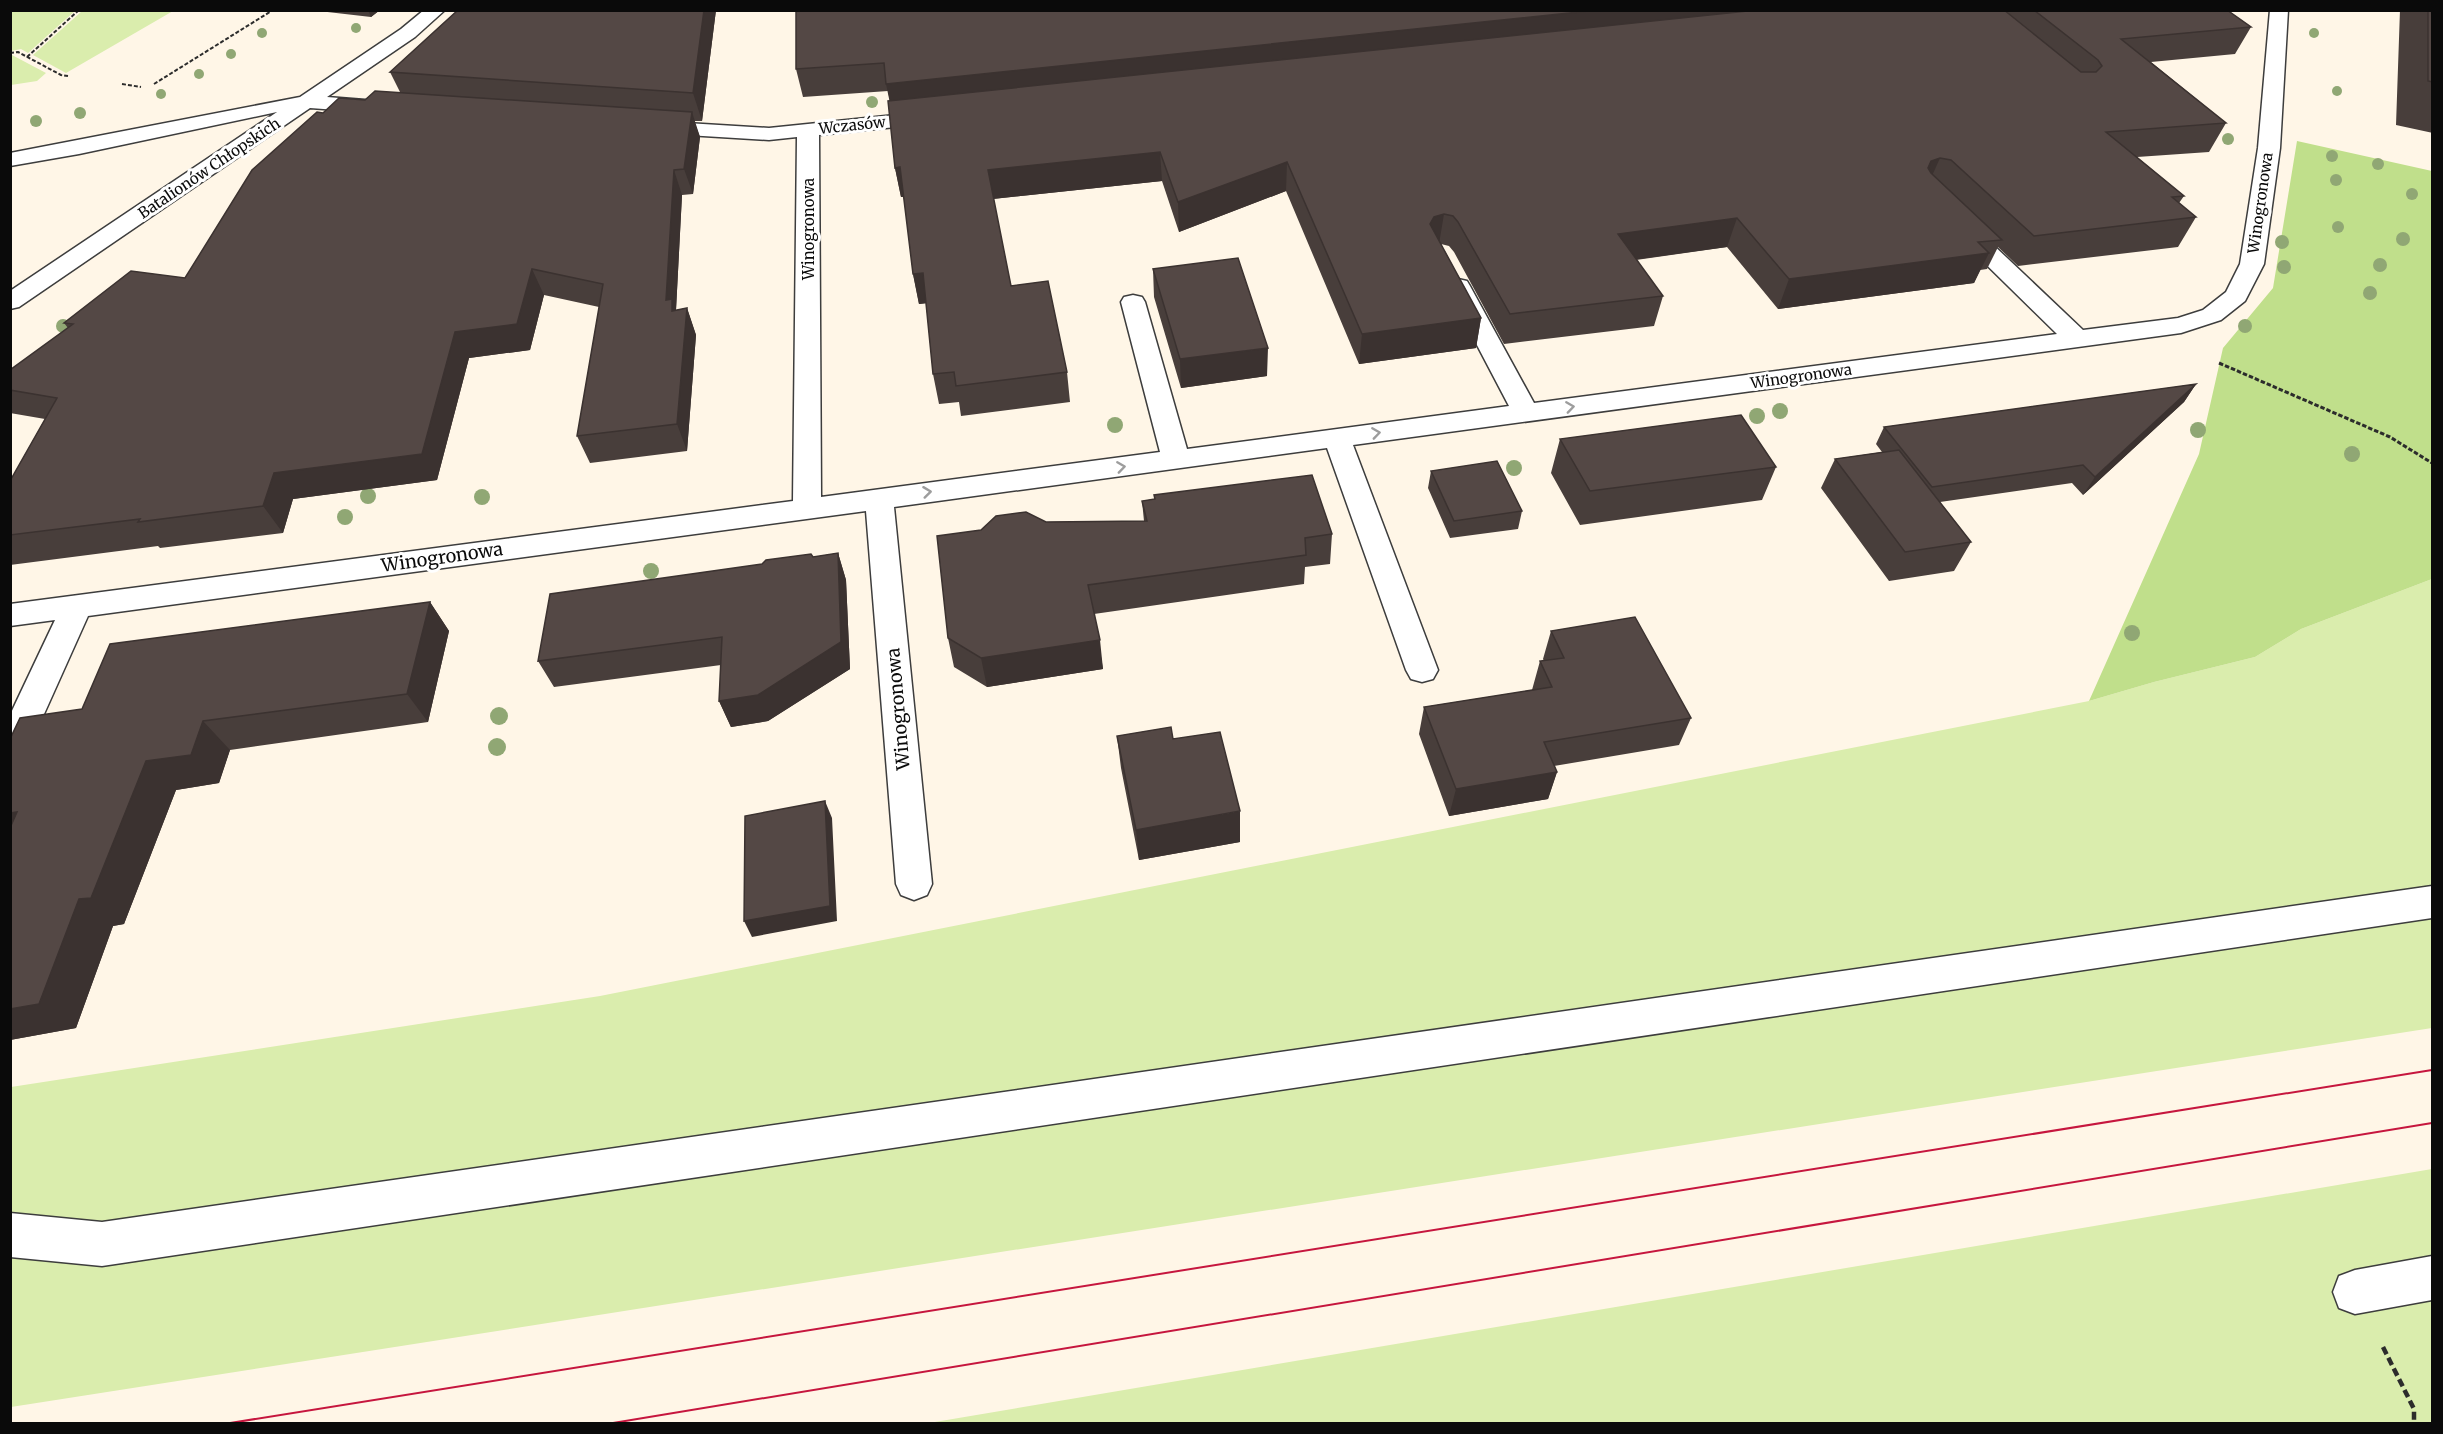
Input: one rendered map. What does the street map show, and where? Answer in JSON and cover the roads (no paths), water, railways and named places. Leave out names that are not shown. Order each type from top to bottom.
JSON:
[{"type":"street","name":"Batalionów Chłopskich","points":[[16,294],[306,102],[408,33],[436,10]]},
{"type":"street","name":"Winogronowa","points":[[10,615],[2181,325],[2212,315],[2236,296],[2252,264],[2268,148],[2279,10]]},
{"type":"street","name":"Batalionów Chłopskich","points":[[408,33],[458,14]]},
{"type":"street","points":[[10,160],[79,148],[270,107],[306,102],[402,109]]},
{"type":"street","name":"Wczasów","points":[[636,126],[769,134],[950,115]]},
{"type":"street","name":"Winogronowa","points":[[807,508],[808,130]]},
{"type":"street","points":[[1944,212],[2076,338]]},
{"type":"street","points":[[1445,263],[1526,413]]},
{"type":"street","points":[[1133,302],[1176,460]]},
{"type":"street","points":[[1336,438],[1422,670]]},
{"type":"street","name":"Winogronowa","points":[[879,499],[914,884]]},
{"type":"street","points":[[10,752],[77,606]]},
{"type":"street","points":[[10,1235],[102,1244],[2433,902]]},
{"type":"street","points":[[2355,1292],[2433,1278]]},
{"type":"tram line","points":[[224,1424],[2432,1070]]},
{"type":"tram line","points":[[607,1424],[2432,1123]]}]
